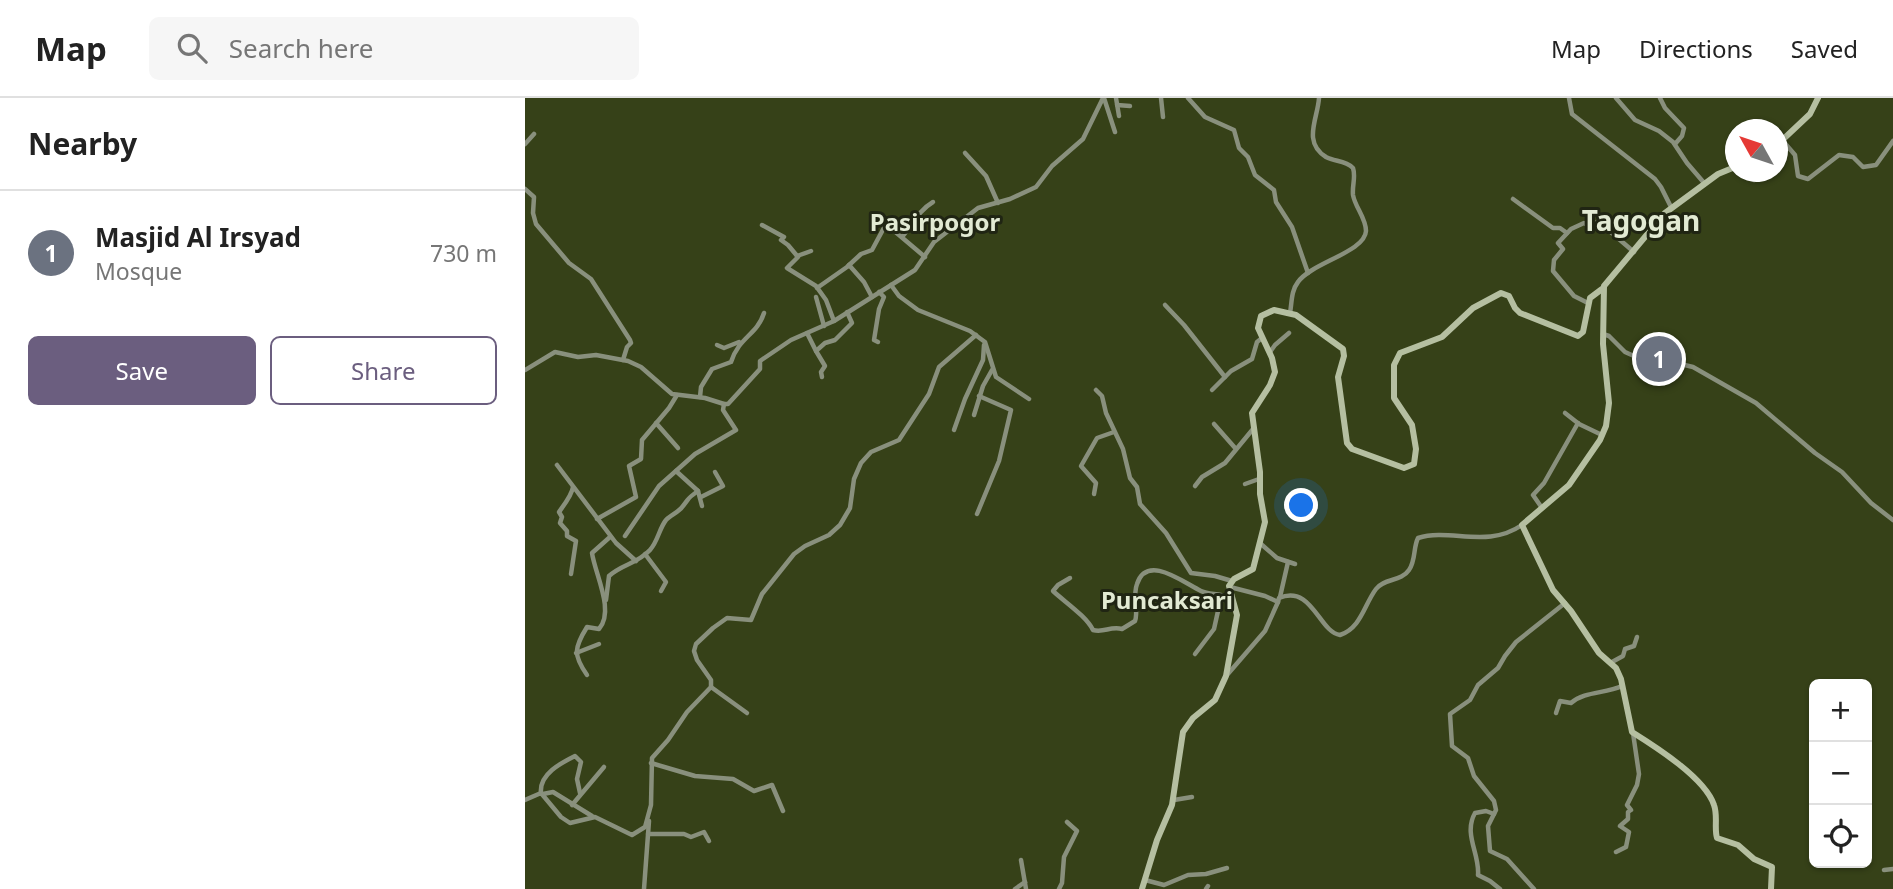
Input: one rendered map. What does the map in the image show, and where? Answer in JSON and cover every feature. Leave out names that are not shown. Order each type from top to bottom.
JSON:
[{"type":"main road","points":[[1788,135],[1809,114],[1818,98]]},
{"type":"main road","points":[[1142,889],[1157,840],[1174,800],[1183,732],[1193,718],[1215,700],[1226,676],[1237,615],[1229,596],[1231,583],[1254,569],[1261,544],[1265,522],[1253,410],[1271,385],[1275,372],[1257,325],[1262,314],[1274,310],[1301,317],[1343,349],[1344,356],[1338,377],[1349,446],[1404,468],[1414,464],[1416,449],[1412,425],[1394,398],[1394,365],[1400,353],[1442,337],[1473,308],[1497,294],[1508,295],[1520,313],[1578,336],[1583,332],[1588,303],[1593,294],[1602,289],[1659,218],[1725,171]]},
{"type":"main road","points":[[1602,289],[1609,403],[1607,421],[1602,435],[1573,480],[1563,492],[1522,525],[1550,586],[1565,603],[1593,645],[1612,662],[1623,686],[1632,732],[1666,754],[1703,786],[1714,806],[1717,838],[1738,845],[1754,859],[1772,867],[1771,889]]},
{"type":"street","points":[[1103,98],[1115,132]]},
{"type":"street","points":[[525,370],[555,352],[573,356],[596,355],[623,360],[641,367],[677,395],[729,404],[760,369],[760,361],[770,353],[834,321],[915,270],[934,242],[964,217],[982,206],[998,203],[1036,187],[1052,166],[1081,142],[1103,98]]},
{"type":"street","points":[[1116,98],[1119,116]]},
{"type":"street","points":[[1161,98],[1163,117]]},
{"type":"street","points":[[1188,98],[1205,117],[1234,130],[1239,148],[1248,157],[1253,172],[1274,190],[1276,202],[1295,233],[1308,273]]},
{"type":"street","points":[[1290,313],[1292,294],[1299,280],[1360,243],[1366,233],[1365,223],[1353,194],[1353,168],[1326,156],[1314,140],[1311,129],[1319,98]]},
{"type":"street","points":[[1569,98],[1572,114],[1655,179],[1671,207]]},
{"type":"street","points":[[1616,98],[1635,120],[1659,131],[1675,144],[1705,184]]},
{"type":"street","points":[[1660,98],[1665,108],[1684,128],[1682,136],[1675,144]]},
{"type":"street","points":[[1117,105],[1130,106]]},
{"type":"street","points":[[525,144],[534,134]]},
{"type":"street","points":[[1788,149],[1795,155],[1798,176],[1808,180],[1839,155],[1853,157],[1863,167],[1875,165],[1893,141]]},
{"type":"street","points":[[965,153],[986,176],[998,203]]},
{"type":"street","points":[[525,189],[534,197],[533,213],[536,224],[569,263],[591,279],[630,340],[623,360]]},
{"type":"street","points":[[1513,199],[1553,228],[1560,228],[1568,233]]},
{"type":"street","points":[[902,237],[920,211],[933,202]]},
{"type":"street","points":[[1588,303],[1574,296],[1553,271],[1554,260],[1563,249],[1558,243],[1584,223],[1599,222],[1634,251]]},
{"type":"street","points":[[817,288],[861,254],[872,250],[886,224],[925,257]]},
{"type":"street","points":[[762,225],[785,237],[781,240],[797,256]]},
{"type":"street","points":[[797,256],[811,251]]},
{"type":"street","points":[[797,256],[796,262],[788,265],[787,269],[817,288],[834,321]]},
{"type":"street","points":[[849,265],[864,282],[872,297]]},
{"type":"street","points":[[891,285],[899,296],[918,310],[978,337],[988,346],[992,370],[996,377],[1029,399]]},
{"type":"street","points":[[878,342],[874,340],[875,332],[884,299],[879,292]]},
{"type":"street","points":[[816,297],[824,326]]},
{"type":"street","points":[[1165,305],[1225,377]]},
{"type":"street","points":[[816,351],[825,343],[835,340],[852,323],[847,312]]},
{"type":"street","points":[[700,397],[701,387],[712,369],[731,362],[735,349],[751,334],[764,313]]},
{"type":"street","points":[[807,333],[825,366],[821,372],[822,377]]},
{"type":"street","points":[[1269,353],[1289,333]]},
{"type":"street","points":[[1603,334],[1609,336],[1625,352],[1644,361],[1664,351],[1676,363],[1688,365],[1756,403],[1855,483],[1871,503],[1893,520]]},
{"type":"street","points":[[954,430],[983,359],[985,347],[978,337]]},
{"type":"street","points":[[644,889],[651,763],[654,755],[687,712],[711,687],[711,680],[697,660],[694,651],[696,644],[727,618],[751,620],[767,587],[797,550],[829,536],[840,525],[849,513],[854,479],[863,459],[871,452],[899,440],[929,394],[939,367],[978,337]]},
{"type":"street","points":[[1212,390],[1225,377],[1252,359],[1257,342],[1262,338]]},
{"type":"street","points":[[717,345],[724,348],[740,342]]},
{"type":"street","points":[[974,415],[986,378],[992,370]]},
{"type":"street","points":[[1097,390],[1102,396],[1106,413],[1123,449],[1130,478],[1137,487],[1140,504],[1166,533],[1189,571],[1193,575],[1215,576],[1279,600],[1289,596],[1304,601],[1319,614],[1327,629],[1336,635],[1348,633],[1355,626],[1378,586],[1408,572],[1418,538],[1491,536],[1507,533],[1522,525]]},
{"type":"street","points":[[597,519],[635,497],[629,466],[641,459],[641,442],[677,395]]},
{"type":"street","points":[[977,514],[996,471],[1011,410],[979,396]]},
{"type":"street","points":[[625,536],[654,492],[676,471],[709,444],[735,431],[723,410],[724,404]]},
{"type":"street","points":[[1565,413],[1602,435]]},
{"type":"street","points":[[656,423],[678,448]]},
{"type":"street","points":[[1542,508],[1534,494],[1544,483],[1578,423]]},
{"type":"street","points":[[1214,424],[1236,449]]},
{"type":"street","points":[[1195,486],[1202,477],[1224,463],[1253,429]]},
{"type":"street","points":[[1094,495],[1096,483],[1081,466],[1097,438],[1115,432]]},
{"type":"street","points":[[557,466],[610,537],[636,561]]},
{"type":"street","points":[[676,471],[698,491],[702,506]]},
{"type":"street","points":[[701,497],[723,486],[715,472]]},
{"type":"street","points":[[1245,484],[1259,479]]},
{"type":"street","points":[[571,574],[576,541],[568,537],[568,531],[561,524],[562,517],[559,512],[574,486]]},
{"type":"street","points":[[604,603],[609,576],[646,554],[658,540],[667,520],[684,506],[687,498],[698,491]]},
{"type":"street","points":[[587,675],[579,664],[576,653],[587,627],[599,629],[605,621],[604,603],[593,553],[610,537]]},
{"type":"street","points":[[1261,544],[1276,558],[1295,564]]},
{"type":"street","points":[[646,554],[666,582],[661,591]]},
{"type":"street","points":[[1226,676],[1265,631],[1279,600],[1288,562]]},
{"type":"street","points":[[1070,578],[1053,591],[1074,612],[1086,619],[1093,630],[1100,632],[1112,627],[1122,629],[1135,621],[1136,588],[1140,577],[1147,572],[1169,573],[1202,592],[1229,596]]},
{"type":"street","points":[[1195,654],[1214,629],[1220,602],[1229,596]]},
{"type":"street","points":[[1534,889],[1507,859],[1490,851],[1488,826],[1496,808],[1492,797],[1474,776],[1468,758],[1452,746],[1450,714],[1470,700],[1478,685],[1499,668],[1516,642],[1565,603]]},
{"type":"street","points":[[1612,662],[1623,656],[1625,649],[1634,646],[1637,637]]},
{"type":"street","points":[[576,653],[599,643]]},
{"type":"street","points":[[1556,713],[1560,701],[1571,703],[1582,695],[1596,695],[1623,686]]},
{"type":"street","points":[[711,687],[747,713]]},
{"type":"street","points":[[1616,852],[1626,847],[1629,832],[1621,825],[1628,820],[1628,812],[1631,810],[1627,801],[1638,780],[1632,732]]},
{"type":"street","points":[[580,793],[576,779],[581,762],[575,756],[551,770],[541,783],[542,794],[565,821],[574,823],[593,817]]},
{"type":"street","points":[[651,763],[695,776],[731,778],[754,791],[772,785],[783,811]]},
{"type":"street","points":[[572,805],[604,767]]},
{"type":"street","points":[[525,800],[552,792],[593,817],[632,835],[645,827],[649,817]]},
{"type":"street","points":[[1174,800],[1192,797]]},
{"type":"street","points":[[1494,814],[1486,811],[1475,813],[1470,830],[1479,864],[1478,876],[1500,889]]},
{"type":"street","points":[[1059,889],[1064,857],[1077,831],[1067,822]]},
{"type":"street","points":[[648,834],[684,834],[691,837],[704,832],[709,841]]},
{"type":"street","points":[[1016,889],[1026,886],[1021,860]]},
{"type":"street","points":[[1145,880],[1164,885],[1188,875],[1206,874],[1227,867]]},
{"type":"street","points":[[1884,870],[1893,869]]},
{"type":"place","name":"Masjid Al Irsyad","points":[[1659,359]]},
{"type":"district","name":"Tagogan","points":[[1641,221]]},
{"type":"district","name":"Pasirpogor","points":[[935,223]]},
{"type":"district","name":"Puncaksari","points":[[1167,601]]}]
